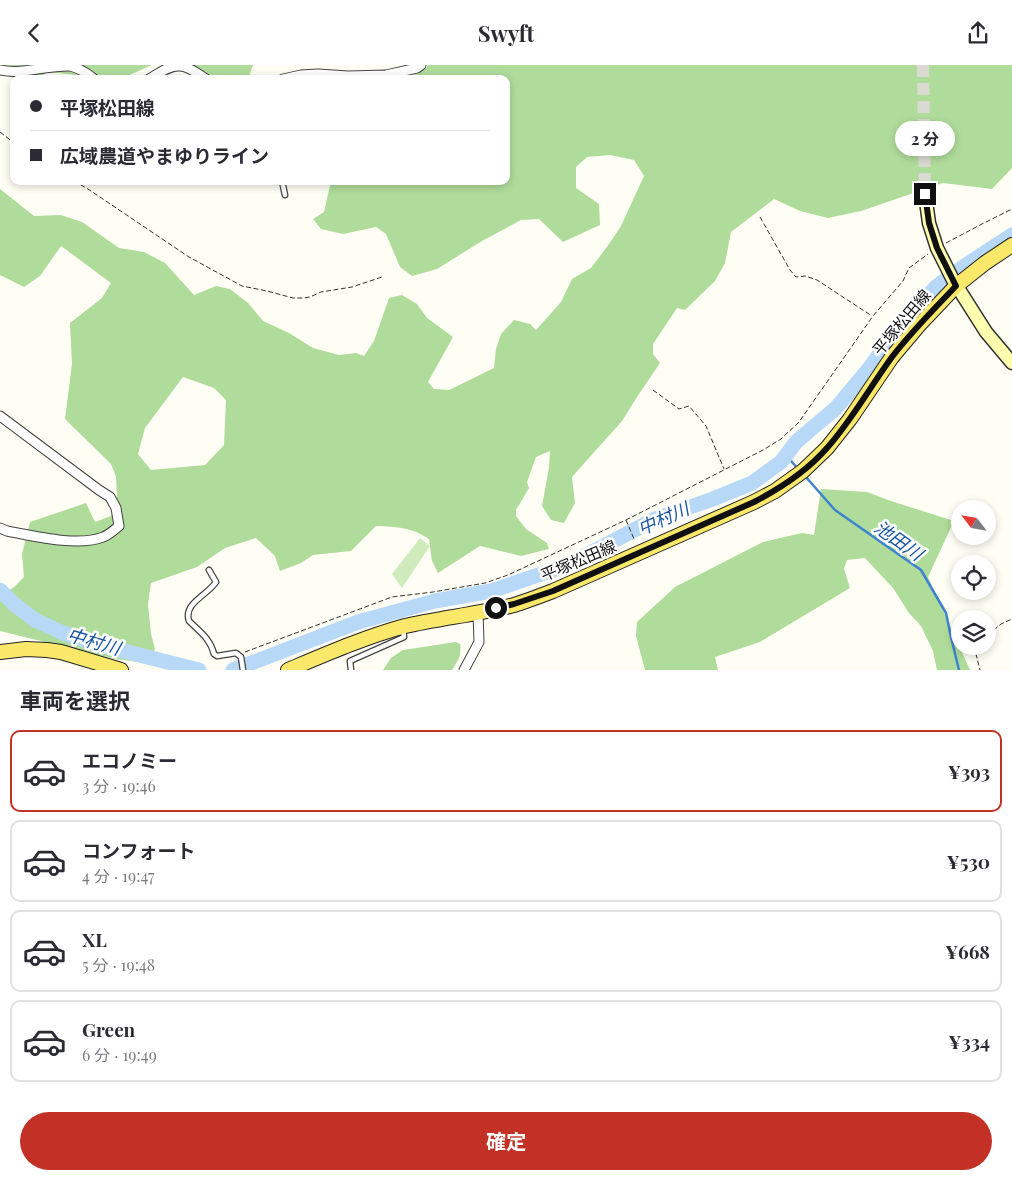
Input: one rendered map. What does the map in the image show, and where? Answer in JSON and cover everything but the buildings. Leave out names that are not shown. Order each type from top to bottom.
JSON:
[{"type":"main road","name":"平塚松田線","points":[[288,670],[341,647],[403,627],[514,604],[553,591],[775,491],[803,471],[827,448],[850,419],[892,357],[954,283],[1012,245]]},
{"type":"main road","points":[[0,652],[26,649],[61,652],[121,670]]},
{"type":"street","points":[[0,70],[15,72],[53,65],[69,66],[88,75]]},
{"type":"street","points":[[157,75],[168,68],[179,65],[199,75]]},
{"type":"street","points":[[386,75],[417,68],[421,65]]},
{"type":"street","points":[[301,75],[333,75]]},
{"type":"street","points":[[925,194],[929,223],[937,249],[954,283],[986,331],[1012,363]]},
{"type":"street","points":[[0,416],[110,497],[116,509],[119,526],[105,537],[87,542],[15,533],[0,528]]},
{"type":"street","points":[[464,670],[479,642],[478,612]]},
{"type":"lane","points":[[283,185],[285,195]]},
{"type":"lane","points":[[208,570],[216,582],[213,587],[195,601],[188,612],[189,621],[212,645],[214,654],[217,656],[236,653],[241,657],[243,670]]},
{"type":"lane","points":[[350,670],[350,661],[404,637],[403,627]]},
{"type":"path","points":[[0,132],[10,140]]},
{"type":"path","points":[[81,185],[188,257],[242,286],[293,298],[304,298],[321,292],[352,287],[382,277]]},
{"type":"path","points":[[241,657],[244,652],[392,597],[486,583],[508,575],[626,520],[763,450],[781,439],[800,422],[873,316],[903,281],[909,268],[937,249],[1012,209]]},
{"type":"path","points":[[760,217],[790,271],[796,277],[805,276],[816,280],[873,316]]},
{"type":"path","points":[[654,390],[679,409],[689,406],[706,425],[724,470]]},
{"type":"path","points":[[626,520],[634,539]]},
{"type":"path","points":[[996,628],[1012,619]]},
{"type":"path","points":[[976,655],[980,670]]},
{"type":"green space","points":[[1,65],[152,65],[130,75],[76,75],[47,72],[44,75],[10,75]]},
{"type":"green space","points":[[191,65],[253,65],[249,75],[197,75]]},
{"type":"green space","points":[[428,65],[1012,65],[1012,168],[992,189],[943,183],[861,211],[828,218],[800,211],[774,199],[731,232],[725,263],[715,281],[685,310],[677,308],[653,344],[653,354],[660,363],[622,421],[572,477],[575,503],[564,523],[551,520],[542,506],[550,451],[536,457],[527,482],[529,488],[516,510],[516,516],[526,529],[547,543],[549,549],[521,556],[480,546],[438,573],[432,561],[429,539],[410,530],[376,526],[351,551],[313,555],[301,563],[280,571],[275,556],[256,538],[225,548],[197,567],[151,583],[148,604],[151,634],[155,649],[147,663],[115,659],[0,631],[0,594],[13,588],[24,577],[22,554],[30,522],[86,503],[95,522],[111,516],[117,496],[116,477],[111,464],[65,419],[72,364],[70,323],[102,298],[111,283],[61,246],[40,276],[24,287],[0,275],[0,189],[34,216],[61,215],[82,222],[119,248],[144,252],[165,263],[194,295],[216,286],[230,289],[248,303],[263,321],[289,333],[313,348],[339,355],[356,353],[364,356],[374,341],[389,298],[402,295],[417,304],[427,318],[453,337],[428,382],[434,389],[449,390],[494,368],[496,349],[501,334],[514,320],[530,324],[536,330],[561,302],[572,279],[591,268],[609,244],[621,226],[644,176],[634,160],[610,155],[587,157],[576,167],[576,188],[599,204],[600,225],[563,242],[539,219],[521,220],[482,241],[437,269],[412,276],[400,267],[386,234],[376,227],[343,234],[321,229],[313,219],[324,212],[330,185],[510,185],[510,75],[408,75],[426,68]],"holes":[[[183,377],[214,388],[226,400],[224,445],[205,465],[151,470],[138,454],[145,428]]]},
{"type":"green space","points":[[821,489],[867,492],[951,520],[951,527],[928,577],[951,628],[951,655],[963,655],[970,670],[937,670],[933,651],[921,626],[909,613],[893,588],[865,558],[847,560],[844,569],[850,588],[760,642],[715,657],[718,670],[645,670],[636,636],[637,622],[675,587],[763,542],[802,533],[814,535]]},
{"type":"green space","points":[[420,538],[430,546],[402,588],[392,574]]},
{"type":"green space","points":[[456,642],[460,644],[460,654],[452,670],[383,670],[391,658],[403,650]]},
{"type":"waterway","name":"中村川","points":[[233,670],[358,622],[435,601],[491,591],[568,565],[655,519],[752,483],[781,462],[796,442],[836,408],[871,366],[890,339],[937,286],[1012,235]]},
{"type":"waterway","name":"池田川","points":[[786,455],[798,469]]},
{"type":"waterway","name":"池田川","points":[[805,476],[835,510],[921,570],[946,613],[959,670]]},
{"type":"waterway","name":"中村川","points":[[0,590],[14,604],[35,620],[63,633],[100,645],[199,670]]},
{"type":"tunnel","points":[[923,65],[925,194]]},
{"type":"route","points":[[496,608],[535,598],[553,591],[754,502],[775,491],[803,471],[827,448],[850,419],[892,357],[956,286],[937,248],[929,223],[925,194]]}]
